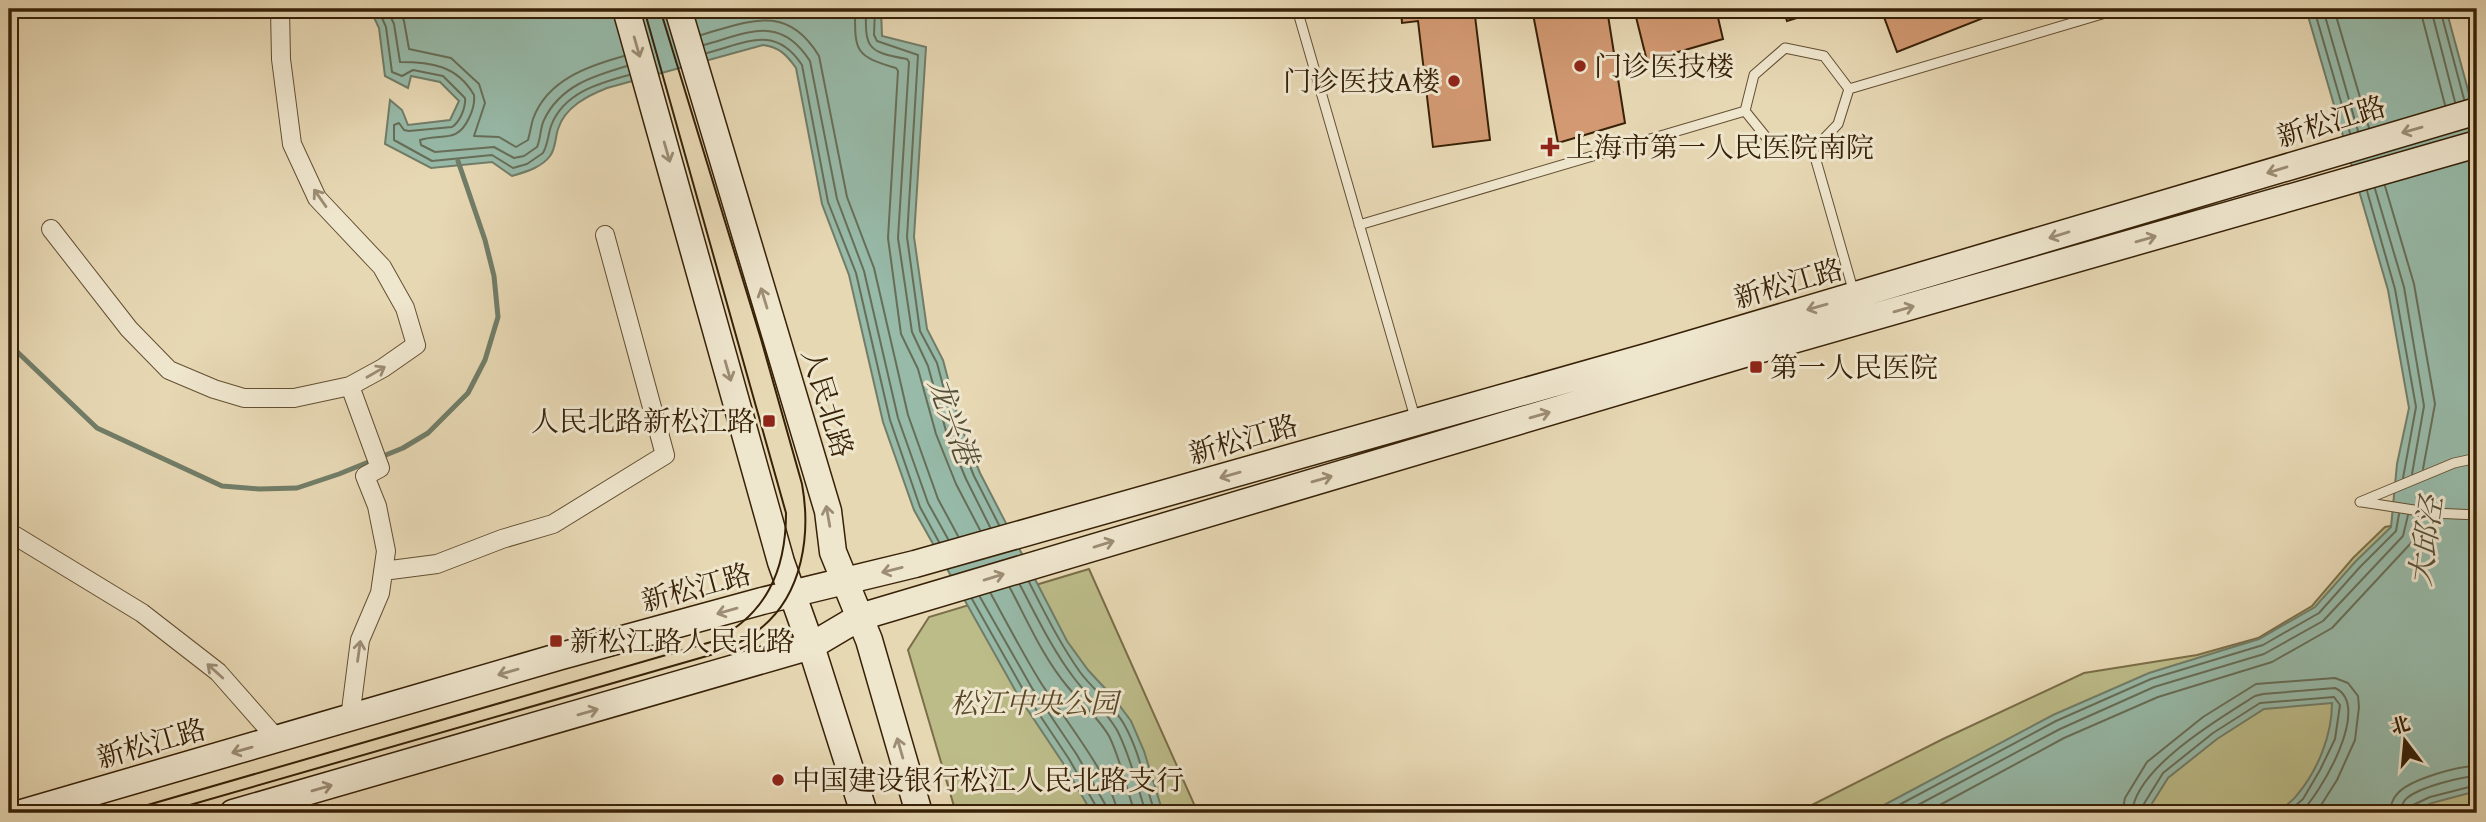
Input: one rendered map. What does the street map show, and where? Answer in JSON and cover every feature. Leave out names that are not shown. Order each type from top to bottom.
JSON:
[{"type":"main road","points":[[626,9],[774,537],[864,813]]},
{"type":"main road","name":"人民北路","points":[[678,9],[828,511],[833,552],[869,640],[919,813]]},
{"type":"main road","name":"新松江路","points":[[22,813],[561,656],[793,593],[938,558],[1416,422],[1855,296],[2477,111]]},
{"type":"main road","name":"新松江路","points":[[233,813],[811,646],[860,617],[949,590],[1744,354],[2477,144]]},
{"type":"street","points":[[51,229],[128,329],[169,370],[244,398],[294,398],[350,386],[416,345],[405,308],[382,267],[317,198],[292,144],[281,59],[279,9]]},
{"type":"street","points":[[383,571],[437,564],[502,539],[553,524],[665,455],[605,235]]},
{"type":"street","points":[[350,386],[380,468],[365,476],[377,506],[386,551],[380,593],[360,640],[351,719]]},
{"type":"street","points":[[9,532],[142,613],[218,672],[277,740]]},
{"type":"lane","points":[[1297,9],[1416,422]]},
{"type":"lane","points":[[1849,89],[2119,9]]},
{"type":"lane","points":[[1745,111],[1754,75],[1784,48],[1824,56],[1849,89]]},
{"type":"lane","points":[[1813,150],[1838,124],[1849,89]]},
{"type":"lane","points":[[1359,225],[1745,111]]},
{"type":"lane","points":[[1745,111],[1770,142],[1813,150]]},
{"type":"lane","points":[[1813,150],[1855,296]]},
{"type":"lane","points":[[2477,458],[2454,463],[2360,502],[2433,513],[2477,515]]},
{"type":"green space","points":[[2477,510],[2477,813],[1796,813],[1943,739],[2084,673],[2197,655],[2258,638],[2312,606],[2353,558],[2385,527]]},
{"type":"green space","name":"松江中央公园","points":[[1089,569],[1198,813],[956,813],[908,650],[929,617]]},
{"type":"water","name":"龙兴港","points":[[370,9],[881,9],[882,36],[926,47],[914,237],[927,329],[943,360],[960,424],[980,473],[1067,641],[1131,721],[1144,751],[1163,813],[1092,813],[1019,697],[914,510],[883,422],[849,275],[822,204],[796,68],[786,56],[763,45],[599,91],[578,103],[566,114],[561,121],[550,156],[537,167],[522,173],[512,176],[492,162],[431,168],[385,144],[390,100],[402,110],[408,125],[450,120],[459,101],[440,82],[411,76],[408,88],[385,76],[379,28]]},
{"type":"water","name":"大邱泾","points":[[2306,9],[2446,9],[2477,123],[2477,791],[2432,803],[2410,813],[2277,813],[2295,798],[2317,763],[2326,740],[2332,703],[2264,709],[2217,739],[2168,778],[2146,813],[1869,813],[2053,715],[2149,673],[2259,639],[2315,607],[2391,527],[2397,464],[2409,408],[2388,290]]},
{"type":"building","name":"门诊医技A楼","points":[[1401,9],[1509,9],[1509,12],[1475,16],[1490,140],[1433,147],[1418,21],[1402,23]]},
{"type":"building","name":"门诊医技楼","points":[[1532,9],[1607,9],[1625,123],[1558,143]]},
{"type":"building","name":"门诊医技楼","points":[[1634,9],[1716,9],[1723,39],[1647,61]]},
{"type":"building","name":"门诊医技楼","points":[[1783,9],[1826,9],[1787,21]]},
{"type":"building","points":[[1881,9],[1983,9],[1986,17],[1897,52]]},
{"type":"waterway","points":[[9,344],[97,428],[222,486],[297,488],[403,448],[428,433],[468,393],[485,360],[498,317],[494,276],[485,240],[458,161]]},
{"type":"tram line","points":[[120,813],[711,642],[746,619],[769,590],[782,554],[786,513],[644,9]]},
{"type":"tram line","points":[[162,813],[714,654],[756,632],[775,614],[786,598],[795,581],[804,543],[805,503],[802,484],[761,339],[660,9]]},
{"type":"place","name":"门诊医技楼","points":[[1580,66]]},
{"type":"place","name":"门诊医技A楼","points":[[1454,81]]},
{"type":"place","name":"上海市第一人民医院南院","points":[[1550,147]]},
{"type":"place","name":"第一人民医院","points":[[1756,367]]},
{"type":"place","name":"人民北路新松江路","points":[[769,421]]},
{"type":"place","name":"新松江路人民北路","points":[[556,641]]},
{"type":"place","name":"中国建设银行松江人民北路支行","points":[[778,780]]}]
